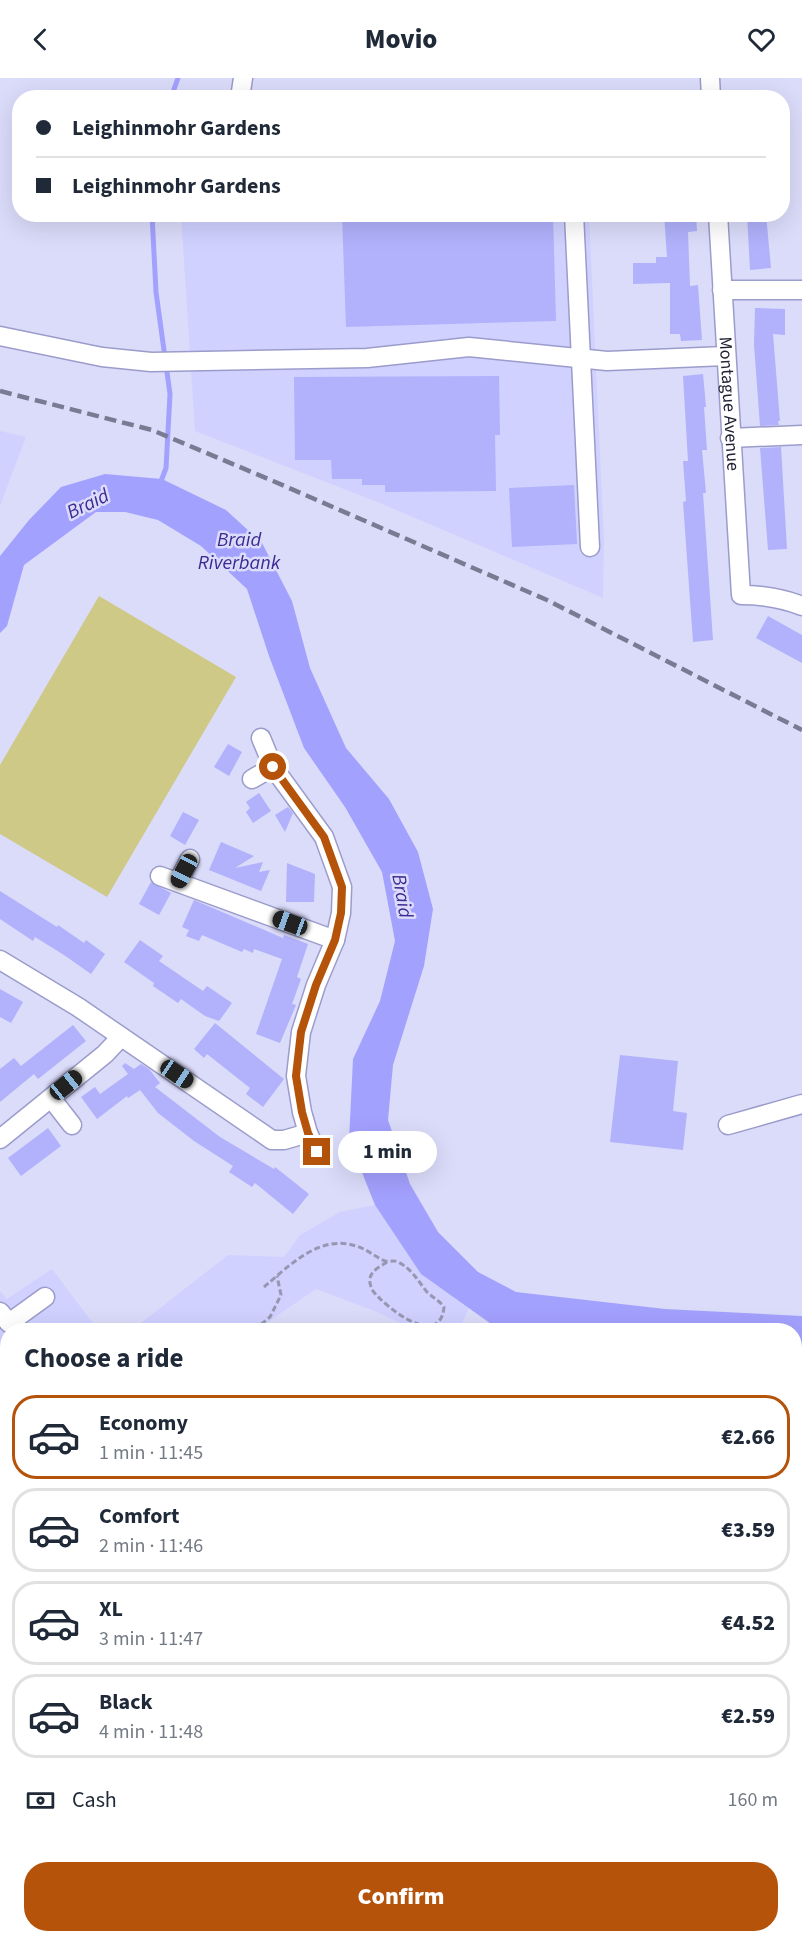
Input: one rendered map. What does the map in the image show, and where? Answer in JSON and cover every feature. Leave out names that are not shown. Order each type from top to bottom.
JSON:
[{"type":"street","points":[[574,222],[590,547]]},
{"type":"street","name":"Montague Avenue","points":[[718,222],[741,595],[765,596],[787,600],[802,606]]},
{"type":"street","points":[[722,290],[802,290]]},
{"type":"street","points":[[0,336],[102,357],[151,362],[367,358],[469,347],[607,361],[725,356]]},
{"type":"street","points":[[730,438],[802,435]]},
{"type":"street","points":[[261,738],[273,767],[324,837],[342,887],[341,913],[335,940],[316,985],[301,1032],[296,1076],[302,1112],[317,1152]]},
{"type":"street","points":[[252,779],[273,767]]},
{"type":"street","points":[[178,882],[190,860]]},
{"type":"street","points":[[160,876],[335,940]]},
{"type":"street","points":[[0,960],[121,1037],[272,1140],[284,1140],[308,1133]]},
{"type":"street","points":[[0,1139],[105,1054],[121,1037]]},
{"type":"street","points":[[51,1098],[72,1125]]},
{"type":"street","points":[[728,1125],[802,1104]]},
{"type":"street","points":[[4,1317],[45,1298]]},
{"type":"path","points":[[264,1287],[312,1250],[327,1243],[357,1246],[387,1262]]},
{"type":"path","points":[[415,1323],[396,1312],[372,1290],[369,1280],[372,1274],[387,1262],[396,1261],[409,1269],[427,1291],[440,1300],[444,1307],[443,1317],[438,1323]]},
{"type":"path","points":[[263,1323],[270,1317],[281,1295],[278,1276]]},
{"type":"shaded area","points":[[181,222],[589,222],[604,541],[603,598],[380,503],[195,431]]},
{"type":"shaded area","points":[[0,431],[26,437],[0,506]]},
{"type":"shaded area","points":[[99,596],[236,677],[107,897],[0,834],[0,765]]},
{"type":"shaded area","points":[[375,1205],[421,1274],[469,1308],[462,1323],[401,1323],[316,1289],[268,1323],[141,1323],[228,1255],[284,1257],[300,1235],[340,1212]]},
{"type":"shaded area","points":[[52,1269],[93,1323],[0,1323],[0,1291],[7,1299]]},
{"type":"water","name":"Braid Riverbank","points":[[105,474],[162,479],[226,510],[262,543],[292,601],[310,668],[346,748],[389,799],[418,852],[433,909],[424,966],[393,1065],[388,1120],[410,1184],[438,1232],[478,1272],[516,1292],[665,1309],[802,1316],[802,1323],[490,1323],[421,1274],[375,1205],[349,1140],[353,1059],[380,1001],[395,941],[382,872],[345,807],[304,748],[269,656],[247,589],[201,546],[158,520],[125,512],[96,512],[24,565],[7,626],[0,633],[0,556],[29,520],[61,487]]},
{"type":"building","points":[[342,222],[553,222],[556,321],[346,327]]},
{"type":"building","points":[[665,222],[696,222],[697,231],[688,232],[690,286],[698,285],[702,340],[681,341],[680,334],[670,334],[670,283],[633,284],[633,263],[656,263],[656,257],[667,257]]},
{"type":"building","points":[[747,222],[767,222],[771,268],[750,270]]},
{"type":"building","points":[[755,308],[785,309],[785,335],[773,334],[779,425],[760,426],[754,345]]},
{"type":"building","points":[[703,374],[707,450],[702,450],[706,493],[703,493],[713,640],[693,642],[683,502],[686,501],[683,461],[688,461],[683,376]]},
{"type":"building","points":[[499,376],[500,435],[495,435],[496,491],[385,492],[385,485],[362,485],[362,479],[332,479],[331,460],[295,460],[294,377]]},
{"type":"building","points":[[781,447],[787,549],[768,550],[760,448]]},
{"type":"building","points":[[574,485],[577,544],[512,547],[509,488]]},
{"type":"building","points":[[768,616],[802,635],[802,663],[756,638]]},
{"type":"building","points":[[228,744],[242,752],[229,776],[214,767]]},
{"type":"building","points":[[259,793],[271,811],[253,823],[246,812],[250,808],[246,802]]},
{"type":"building","points":[[288,807],[293,813],[285,832],[275,815]]},
{"type":"building","points":[[183,812],[199,820],[185,845],[170,836]]},
{"type":"building","points":[[221,842],[254,856],[235,868],[263,862],[259,872],[270,870],[261,891],[209,870]]},
{"type":"building","points":[[287,863],[315,874],[314,902],[286,902]]},
{"type":"building","points":[[151,882],[171,893],[159,915],[139,904]]},
{"type":"building","points":[[0,891],[84,943],[86,940],[105,954],[91,974],[35,937],[33,941],[0,919]]},
{"type":"building","points":[[194,900],[283,938],[284,935],[308,944],[297,977],[301,979],[292,1004],[296,1005],[280,1043],[256,1034],[282,959],[254,949],[253,953],[244,949],[242,952],[202,935],[199,941],[186,936],[189,930],[182,927]]},
{"type":"building","points":[[140,940],[163,956],[159,961],[203,991],[207,986],[232,1003],[219,1021],[205,1016],[181,999],[178,1003],[124,962]]},
{"type":"building","points":[[0,989],[23,1002],[11,1023],[0,1017]]},
{"type":"building","points":[[215,1023],[284,1079],[263,1107],[246,1094],[250,1088],[207,1054],[204,1058],[194,1049]]},
{"type":"building","points":[[73,1025],[86,1041],[38,1079],[34,1074],[0,1102],[0,1069],[14,1058],[21,1066]]},
{"type":"building","points":[[620,1055],[678,1061],[673,1111],[687,1113],[683,1150],[610,1142]]},
{"type":"building","points":[[125,1063],[134,1069],[141,1064],[149,1069],[160,1083],[155,1087],[220,1137],[274,1169],[275,1167],[309,1194],[293,1214],[255,1183],[252,1187],[229,1172],[233,1166],[194,1141],[158,1113],[140,1090],[128,1098],[127,1096],[97,1119],[81,1097],[95,1087],[100,1094],[128,1074],[122,1066]]},
{"type":"building","points":[[48,1128],[61,1146],[21,1176],[8,1158]]},
{"type":"waterway","points":[[174,90],[178,78]]},
{"type":"waterway","points":[[152,222],[156,292],[170,394],[166,468],[160,484]]},
{"type":"railway","points":[[0,391],[152,430],[273,481],[547,600],[802,730]]},
{"type":"route","points":[[273,767],[324,837],[342,887],[341,913],[335,940],[316,985],[301,1032],[296,1076],[302,1112],[317,1152]]},
{"type":"water label","name":"Braid","points":[[88,504]]},
{"type":"water label","name":"Braid","points":[[402,896]]}]
